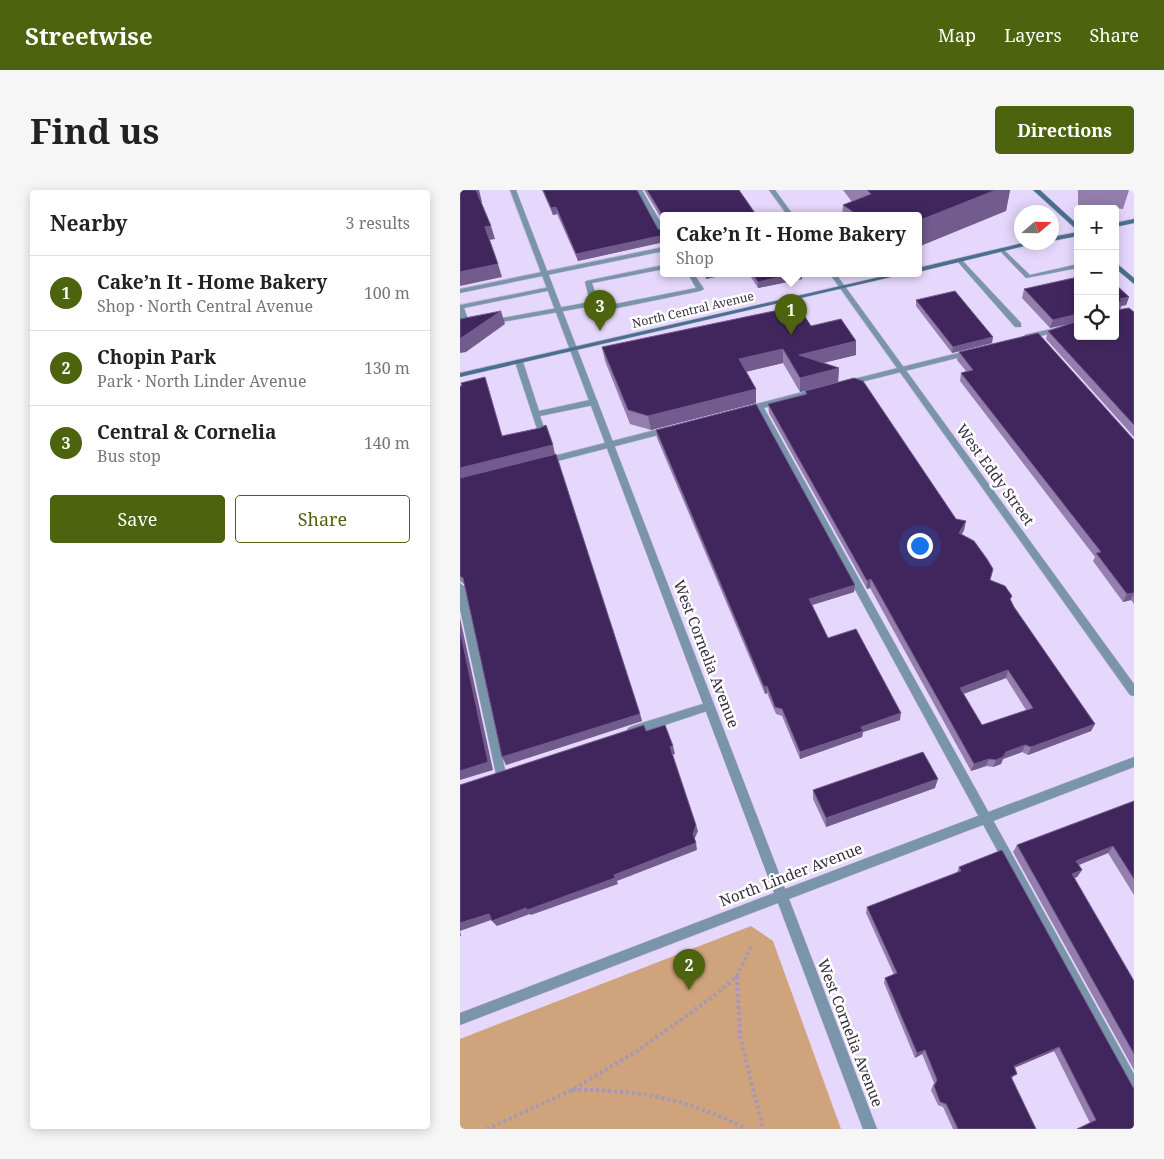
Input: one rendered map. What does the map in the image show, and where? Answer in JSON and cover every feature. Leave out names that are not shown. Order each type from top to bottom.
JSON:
[{"type":"main road","points":[[1036,190],[1074,225]]},
{"type":"main road","points":[[1119,224],[1134,221]]},
{"type":"main road","points":[[1059,238],[1074,235]]},
{"type":"main road","points":[[922,269],[1014,247]]},
{"type":"main road","points":[[1119,268],[1134,282]]},
{"type":"main road","name":"North Central Avenue","points":[[460,375],[888,277]]},
{"type":"street","name":"West Cornelia Avenue","points":[[513,190],[870,1129]]},
{"type":"street","points":[[639,190],[660,228]]},
{"type":"street","points":[[772,190],[788,212]]},
{"type":"street","points":[[460,291],[660,250]]},
{"type":"street","points":[[1002,250],[1028,277],[1074,267]]},
{"type":"street","points":[[959,260],[1018,325]]},
{"type":"street","points":[[596,306],[588,282],[660,268]]},
{"type":"street","points":[[485,324],[558,310],[596,306],[700,289],[693,277]]},
{"type":"street","name":"West Eddy Street","points":[[835,277],[1134,692]]},
{"type":"street","points":[[476,325],[467,327],[460,307],[550,289]]},
{"type":"street","points":[[1018,340],[1074,326]]},
{"type":"street","points":[[1036,335],[1042,343]]},
{"type":"street","points":[[842,385],[981,349]]},
{"type":"street","points":[[519,362],[542,434]]},
{"type":"street","points":[[740,411],[824,390]]},
{"type":"street","points":[[536,414],[594,402]]},
{"type":"street","points":[[759,406],[1134,1087]]},
{"type":"street","points":[[534,464],[673,428]]},
{"type":"street","points":[[460,587],[501,774]]},
{"type":"street","points":[[618,736],[709,706]]},
{"type":"street","name":"North Linder Avenue","points":[[460,1019],[1134,762]]},
{"type":"path","points":[[487,1129],[572,1090],[637,1051],[714,996],[736,976],[752,945]]},
{"type":"path","points":[[736,976],[740,1036],[763,1129]]},
{"type":"path","points":[[572,1090],[604,1088],[650,1092],[682,1100],[709,1110],[746,1129]]},
{"type":"shaded area","points":[[751,926],[773,941],[841,1129],[460,1129],[460,1039]]},
{"type":"building","points":[[460,190],[476,190],[491,226],[485,227],[498,264],[460,272]]},
{"type":"building","points":[[543,190],[637,190],[660,230],[660,236],[576,254],[556,207],[551,208]]},
{"type":"building","points":[[647,190],[739,190],[754,212],[660,212]]},
{"type":"building","points":[[867,190],[996,190],[922,219],[922,212],[853,212],[843,205],[871,194]]},
{"type":"building","points":[[755,277],[780,277],[758,282]]},
{"type":"building","points":[[1074,278],[1074,315],[1053,320],[1024,289]]},
{"type":"building","points":[[1119,288],[1129,297],[1120,299],[1123,301],[1119,302]]},
{"type":"building","points":[[955,291],[993,337],[953,347],[916,300]]},
{"type":"building","points":[[798,306],[811,326],[841,319],[856,341],[799,355],[839,368],[800,378],[783,349],[739,359],[756,389],[648,416],[628,410],[602,347]]},
{"type":"building","points":[[1129,308],[1134,312],[1134,425],[1048,331],[1074,322],[1074,340],[1119,340],[1119,310]]},
{"type":"building","points":[[501,311],[461,338],[460,338],[460,319]]},
{"type":"building","points":[[1038,333],[1134,440],[1134,593],[1127,594],[1096,553],[1101,552],[961,373],[973,370],[959,352]]},
{"type":"building","points":[[485,377],[502,436],[546,425],[553,445],[460,468],[460,386],[462,386],[461,383]]},
{"type":"building","points":[[854,378],[863,381],[956,519],[966,521],[959,533],[974,541],[987,559],[993,569],[990,580],[1005,586],[1012,596],[1010,599],[1014,607],[1095,724],[1031,747],[1025,745],[1006,752],[1003,757],[996,760],[989,759],[974,764],[871,579],[867,581],[768,404],[807,394],[805,391]],"holes":[[[1008,670],[1033,708],[982,725],[960,688]]]},
{"type":"building","points":[[756,404],[855,585],[809,599],[828,638],[856,629],[901,713],[861,727],[863,731],[800,752],[782,709],[775,707],[767,686],[764,687],[656,430]]},
{"type":"building","points":[[556,454],[640,714],[502,757],[463,578],[460,576],[460,478]]},
{"type":"building","points":[[460,630],[488,762],[460,771]]},
{"type":"building","points":[[644,725],[646,731],[665,725],[673,746],[670,747],[696,825],[693,834],[696,843],[614,875],[615,878],[527,910],[526,908],[492,921],[489,914],[460,923],[460,785]]},
{"type":"building","points":[[923,752],[938,779],[826,818],[813,790]]},
{"type":"building","points":[[1134,801],[1134,879],[1113,846],[1076,861],[1082,870],[1072,874],[1134,981],[1134,1054],[1017,845]]},
{"type":"building","points":[[1002,850],[1134,1089],[1134,1129],[1077,1129],[1096,1120],[1059,1047],[1014,1066],[1017,1074],[1011,1077],[1036,1129],[958,1129],[946,1104],[940,1102],[934,1086],[937,1080],[925,1050],[917,1053],[885,978],[897,973],[867,907],[961,871],[959,867]]},
{"type":"place","name":"Central & Cornelia","points":[[600,331]]},
{"type":"place","name":"Cake’n It - Home Bakery","points":[[791,335]]},
{"type":"place","name":"Chopin Park","points":[[689,990]]}]
